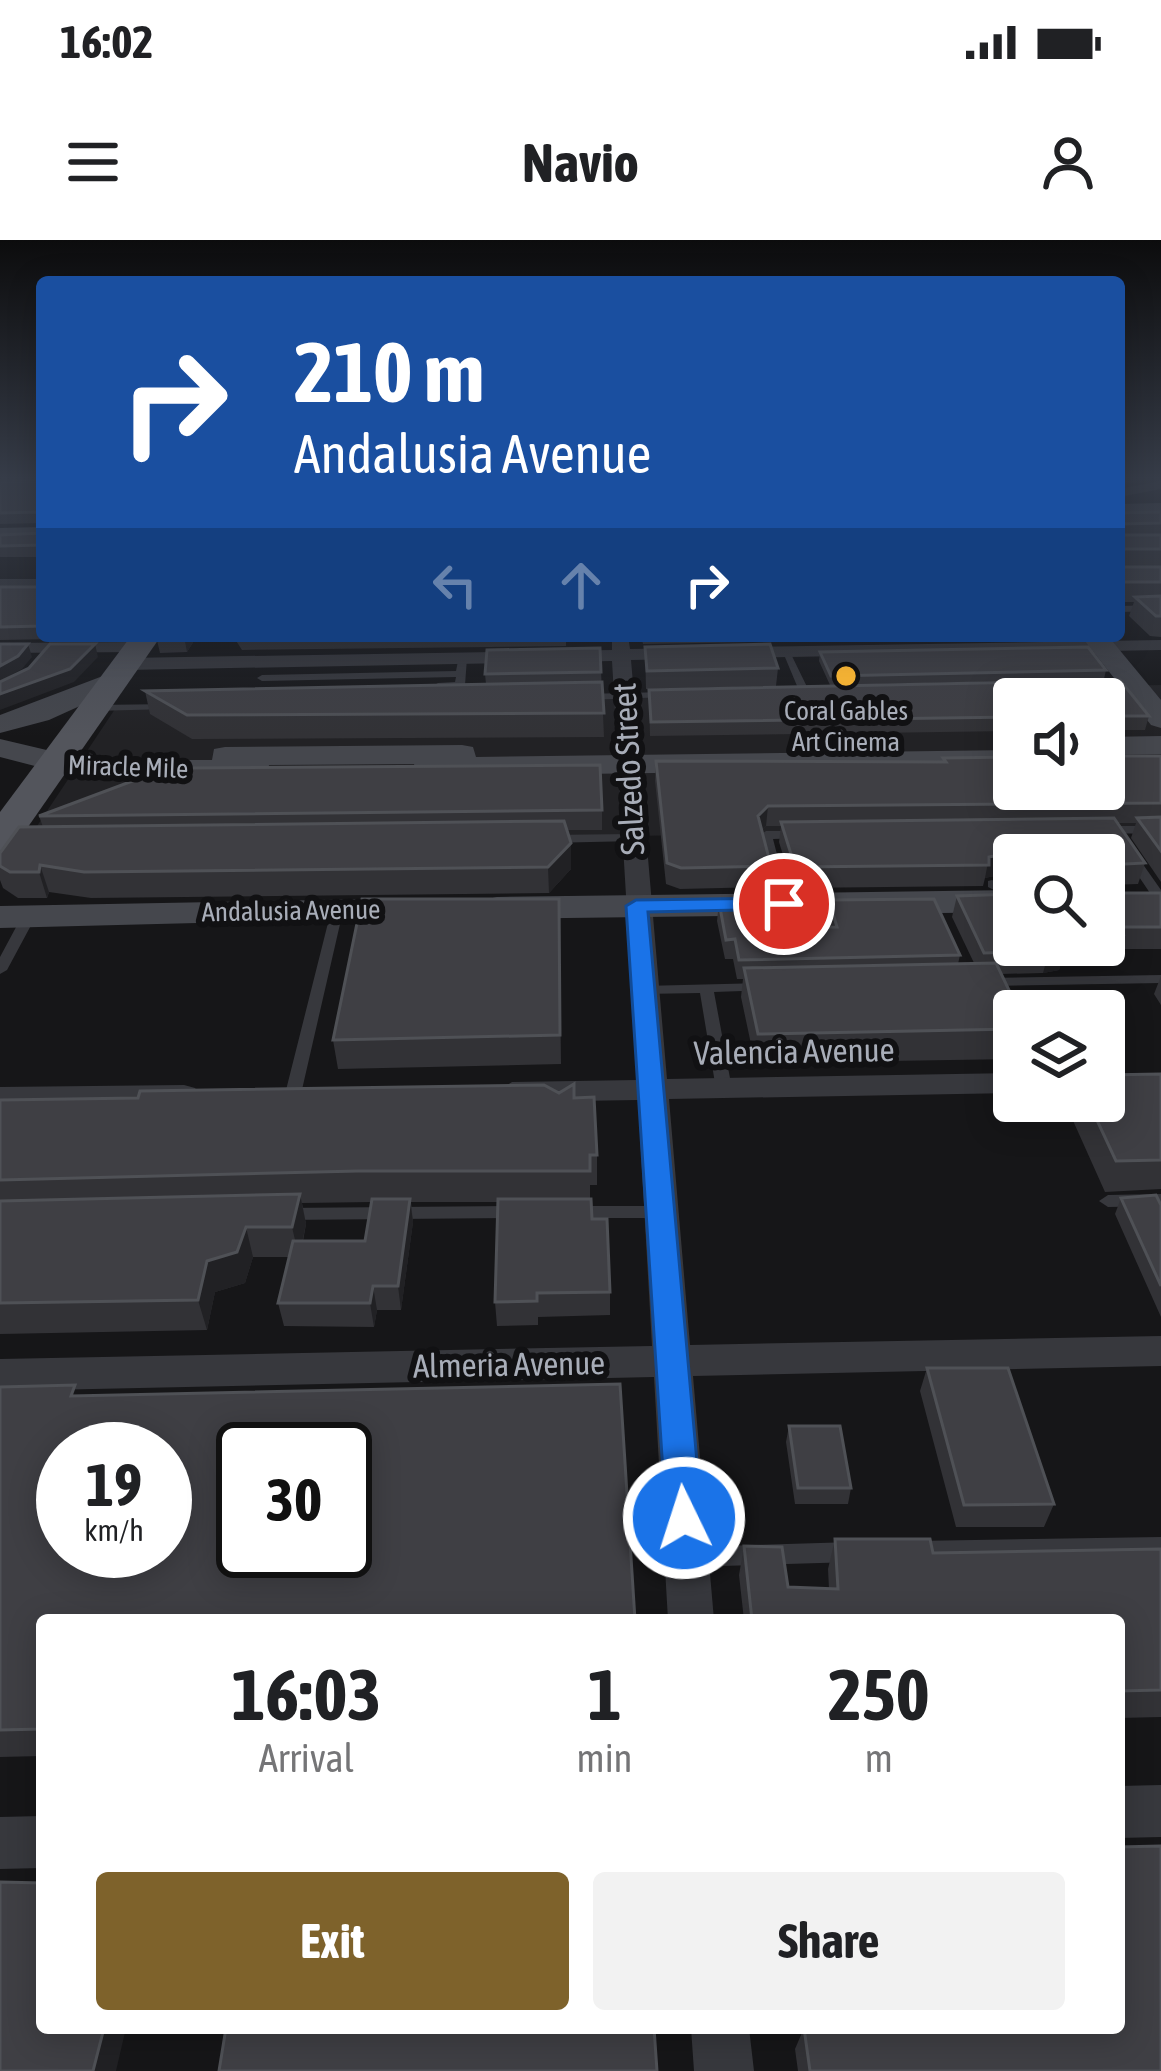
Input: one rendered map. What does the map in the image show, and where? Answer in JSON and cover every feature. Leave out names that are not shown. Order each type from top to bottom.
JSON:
[{"type":"main road","points":[[5,843],[54,764],[131,657]]},
{"type":"street","points":[[0,584],[36,584]]},
{"type":"street","points":[[1125,641],[1161,645]]},
{"type":"street","points":[[0,648],[51,647],[265,670],[461,672],[620,646],[785,652],[1057,642]]},
{"type":"street","points":[[1112,642],[1161,719]]},
{"type":"street","name":"Salzedo Street","points":[[620,646],[691,1614]]},
{"type":"street","points":[[0,724],[38,714],[131,657]]},
{"type":"street","points":[[1125,746],[1161,745]]},
{"type":"street","points":[[0,748],[54,764]]},
{"type":"street","name":"Miracle Mile","points":[[54,764],[102,770],[993,748]]},
{"type":"street","points":[[1125,758],[1161,757]]},
{"type":"street","name":"Miracle Mile","points":[[627,758],[993,759]]},
{"type":"street","points":[[0,774],[54,764]]},
{"type":"street","name":"Andalusia Avenue","points":[[15,916],[934,901],[993,895]]},
{"type":"street","points":[[1125,899],[1161,899]]},
{"type":"street","name":"Valencia Avenue","points":[[470,1092],[558,1101],[651,1090],[993,1083]]},
{"type":"street","points":[[0,1097],[225,1095]]},
{"type":"street","name":"Almeria Avenue","points":[[0,1375],[1161,1351]]},
{"type":"street","points":[[1125,1812],[1161,1811]]},
{"type":"street","points":[[0,1843],[36,1842]]},
{"type":"street","points":[[721,2034],[724,2071]]},
{"type":"lane","points":[[1125,609],[1161,608]]},
{"type":"lane","points":[[37,665],[51,647]]},
{"type":"lane","points":[[785,652],[805,693]]},
{"type":"lane","points":[[257,693],[265,670]]},
{"type":"lane","points":[[422,689],[461,672]]},
{"type":"lane","points":[[781,694],[823,693]]},
{"type":"lane","points":[[559,698],[685,695]]},
{"type":"lane","points":[[440,700],[464,699]]},
{"type":"lane","points":[[94,708],[184,706]]},
{"type":"lane","points":[[1113,830],[1161,899]]},
{"type":"lane","points":[[1090,831],[1161,830]]},
{"type":"lane","points":[[784,904],[766,835],[812,835]]},
{"type":"lane","points":[[526,840],[632,843]]},
{"type":"lane","points":[[554,847],[632,843]]},
{"type":"lane","points":[[293,1094],[337,910]]},
{"type":"lane","points":[[0,970],[15,916]]},
{"type":"lane","points":[[971,983],[1161,979]]},
{"type":"lane","points":[[643,990],[772,987]]},
{"type":"lane","points":[[706,988],[724,1089]]},
{"type":"lane","points":[[1108,1201],[1161,1199]]},
{"type":"lane","points":[[272,1215],[661,1212]]},
{"type":"lane","points":[[686,1557],[1161,1547]]},
{"type":"shaded area","points":[[1161,685],[1161,829],[25,844],[117,706],[993,688],[993,810],[1125,810],[1125,686]]},
{"type":"building","points":[[1125,567],[1161,567],[1161,582],[1125,582]]},
{"type":"building","points":[[0,587],[36,587],[36,626],[0,627]]},
{"type":"building","points":[[1161,596],[1161,616],[1135,597]]},
{"type":"building","points":[[0,644],[28,644],[0,666]]},
{"type":"building","points":[[50,644],[95,644],[70,669],[0,694],[0,682],[29,668]]},
{"type":"building","points":[[770,644],[778,668],[647,671],[645,647]]},
{"type":"building","points":[[1088,647],[1106,670],[831,676],[820,652]]},
{"type":"building","points":[[600,648],[601,672],[485,674],[487,650]]},
{"type":"building","points":[[602,682],[604,713],[187,715],[145,691]]},
{"type":"building","points":[[993,683],[993,717],[651,722],[649,690]]},
{"type":"building","points":[[1125,686],[1149,716],[1125,716]]},
{"type":"building","points":[[1125,756],[1161,756],[1161,803],[1125,803]]},
{"type":"building","points":[[993,757],[993,804],[768,806],[758,816],[771,866],[681,868],[667,863],[656,761],[946,762],[943,758]]},
{"type":"building","points":[[600,765],[602,810],[39,816],[167,768],[189,772],[191,768]]},
{"type":"building","points":[[1161,817],[1161,851],[1137,818]]},
{"type":"building","points":[[1114,818],[1145,863],[1125,864],[1125,834],[993,834],[989,865],[795,867],[781,822]]},
{"type":"building","points":[[564,821],[571,843],[548,867],[84,872],[40,865],[39,872],[10,872],[0,866],[0,853],[19,827]]},
{"type":"building","points":[[1125,893],[1161,893],[1161,927],[1125,927]]},
{"type":"building","points":[[993,895],[993,953],[984,953],[957,896]]},
{"type":"building","points":[[362,899],[559,899],[560,1035],[333,1040]]},
{"type":"building","points":[[934,899],[960,955],[739,960],[735,939],[726,940],[719,902],[744,902],[750,928],[837,927],[829,900]]},
{"type":"building","points":[[993,963],[1009,990],[993,990],[993,1029],[758,1034],[744,968]]},
{"type":"building","points":[[1161,1074],[1161,1160],[1116,1161],[1098,1122],[1125,1122],[1125,1075]]},
{"type":"building","points":[[574,1084],[574,1098],[594,1097],[597,1155],[590,1155],[590,1171],[0,1180],[0,1100],[138,1098],[140,1091],[544,1085],[559,1093]]},
{"type":"building","points":[[300,1194],[292,1227],[246,1227],[237,1252],[207,1261],[198,1300],[0,1303],[0,1201]]},
{"type":"building","points":[[1156,1195],[1161,1205],[1161,1286],[1121,1198]]},
{"type":"building","points":[[372,1199],[410,1199],[398,1286],[373,1286],[370,1303],[278,1303],[293,1241],[365,1241]]},
{"type":"building","points":[[498,1199],[591,1199],[592,1219],[607,1219],[610,1292],[537,1293],[537,1301],[495,1302]]},
{"type":"building","points":[[927,1368],[1008,1368],[1054,1504],[964,1505]]},
{"type":"building","points":[[620,1384],[635,1614],[36,1614],[36,1729],[0,1730],[0,1387],[75,1385],[71,1396]]},
{"type":"building","points":[[789,1426],[840,1426],[851,1488],[798,1488]]},
{"type":"building","points":[[835,1539],[930,1539],[933,1553],[1161,1549],[1161,1690],[1125,1691],[1125,1614],[751,1614],[744,1546],[782,1547],[788,1587],[838,1589]]},
{"type":"building","points":[[1161,1846],[1161,2071],[810,2071],[805,2034],[1125,2034],[1125,1847]]},
{"type":"building","points":[[0,1882],[36,1883],[36,2034],[102,2034],[93,2071],[0,2071]]},
{"type":"building","points":[[225,2034],[654,2034],[657,2071],[219,2071]]},
{"type":"place","name":"Coral Gables Art Cinema","points":[[846,676]]},
{"type":"route","points":[[684,1518],[636,906],[784,904]]}]
